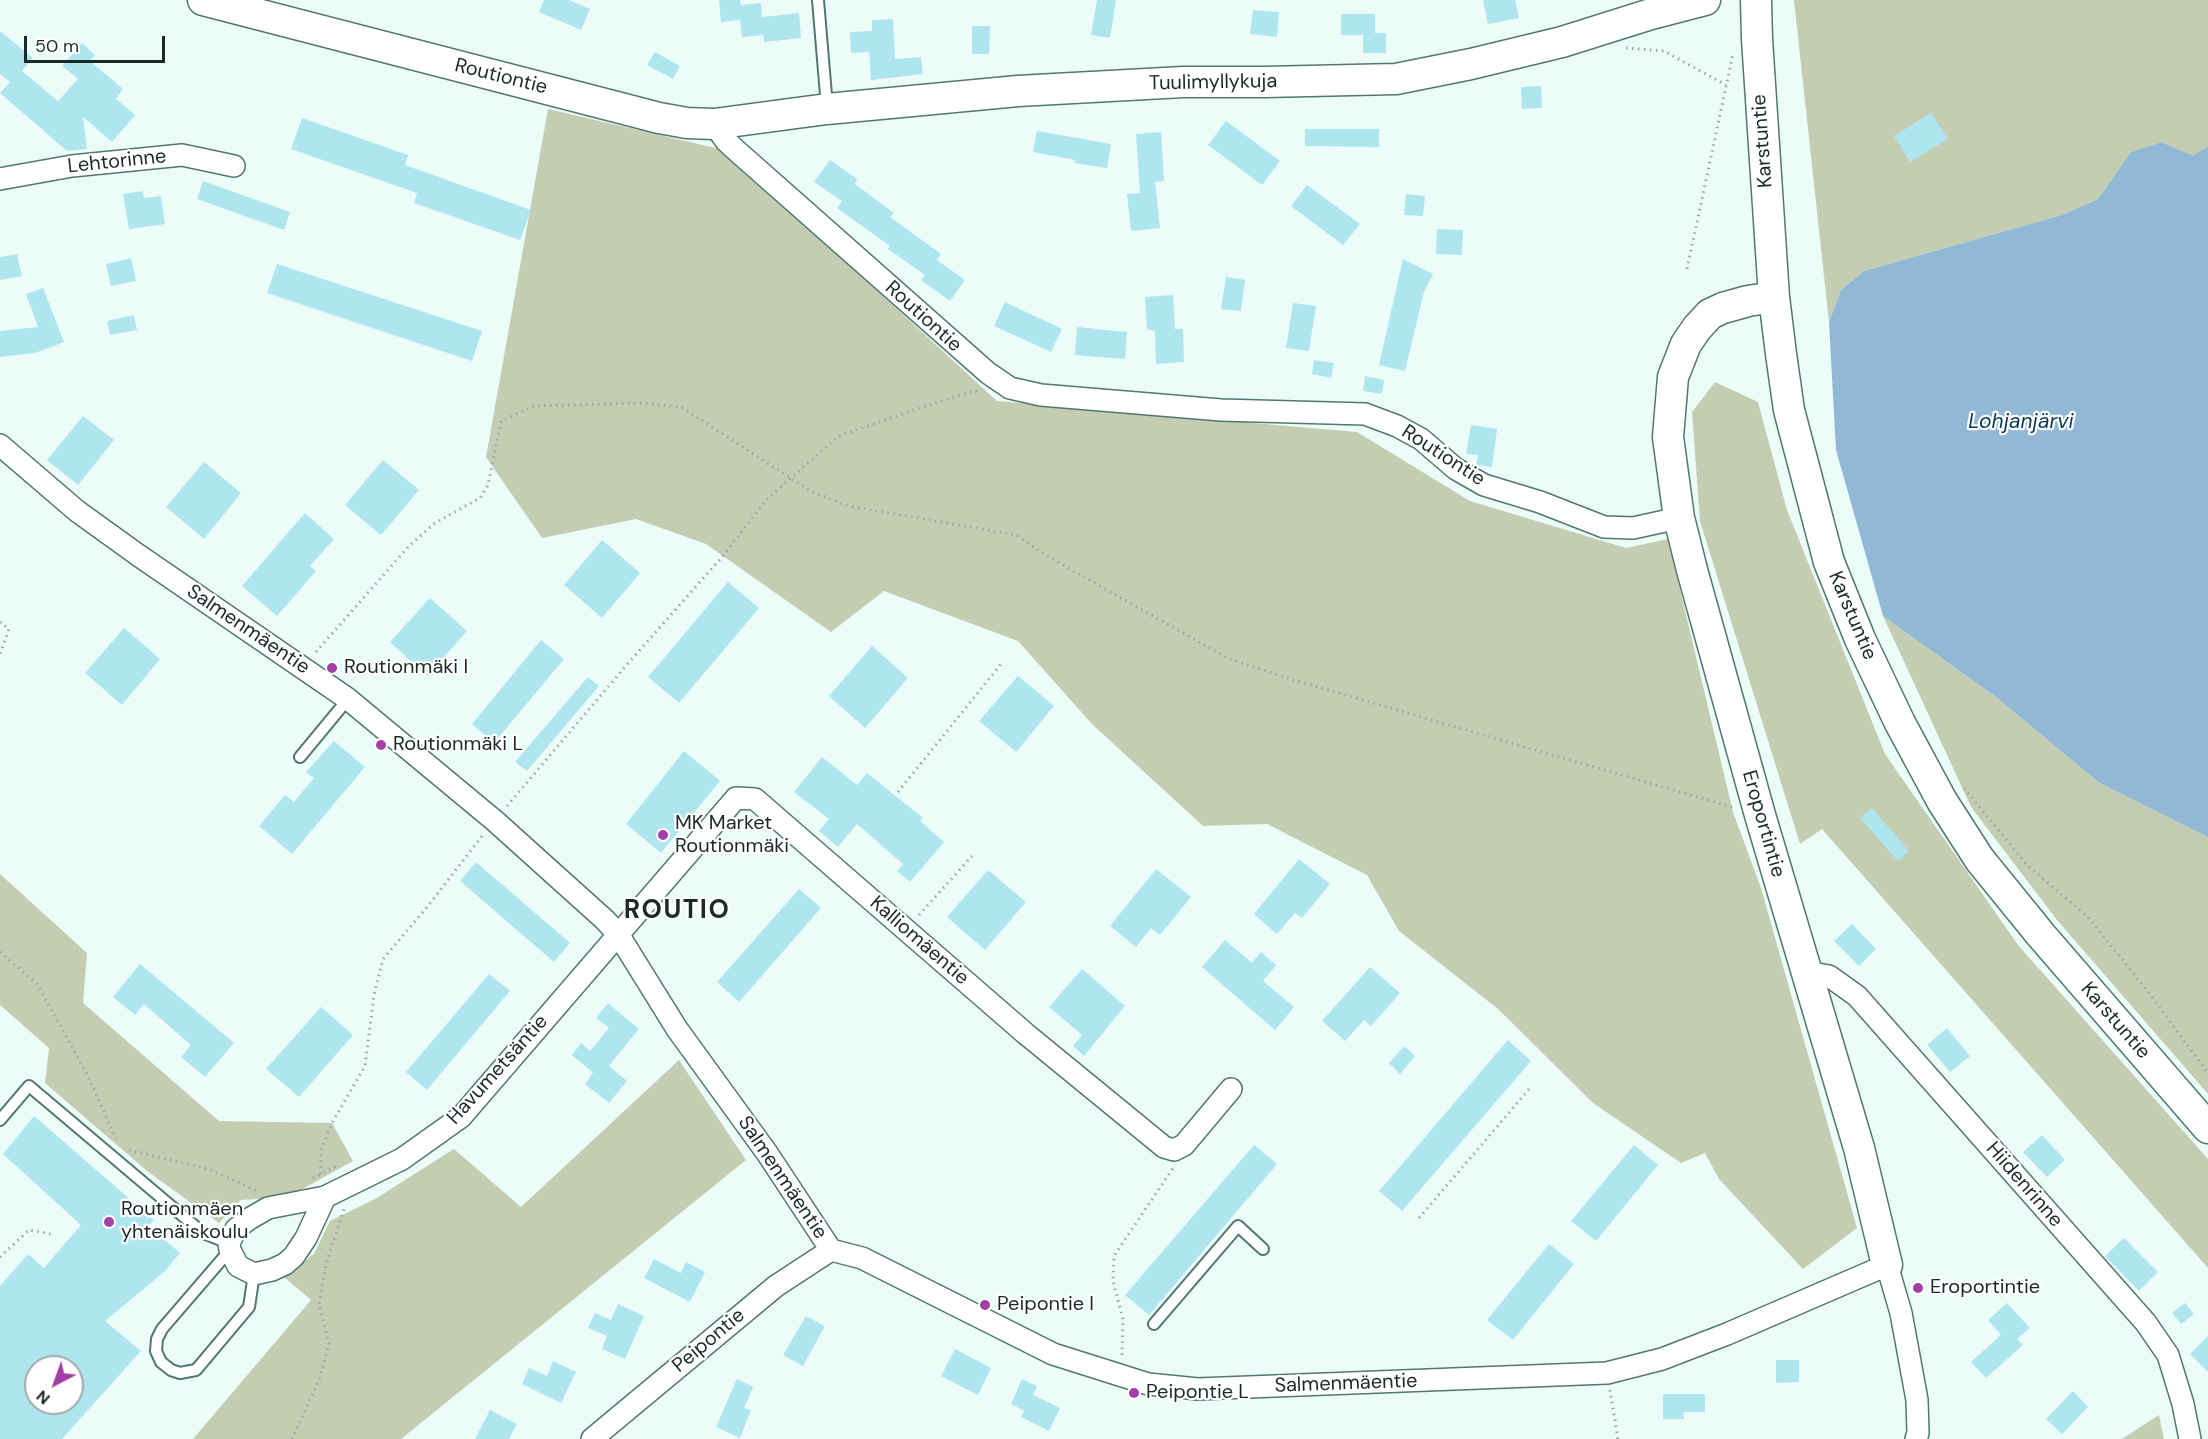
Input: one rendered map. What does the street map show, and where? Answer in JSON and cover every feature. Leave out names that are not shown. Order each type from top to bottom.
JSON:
[{"type":"street","name":"Routiontie","points":[[203,0],[659,118],[687,123],[714,124],[726,141],[987,374],[1010,388],[1041,395],[1221,410],[1365,414],[1397,426],[1421,439],[1456,469],[1484,485],[1540,502],[1604,527],[1633,528],[1678,518]]},
{"type":"street","name":"Tuulimyllykuja","points":[[714,124],[827,109],[1018,91],[1183,81],[1396,79],[1562,42],[1705,0]]},
{"type":"street","name":"Karstuntie","points":[[1756,0],[1756,39],[1774,297],[1789,410],[1829,562],[1860,639],[1900,723],[1942,801],[1980,860],[2041,935],[2208,1128]]},
{"type":"street","name":"Lehtorinne","points":[[0,179],[72,166],[182,155],[234,166]]},
{"type":"street","name":"Eroportintie","points":[[1774,297],[1748,301],[1710,314],[1686,344],[1673,377],[1668,437],[1678,518],[1760,815],[1859,1148],[1901,1313],[1917,1400],[1918,1433],[1916,1439]]},
{"type":"street","name":"Salmenmäentie","points":[[0,445],[65,502],[348,699],[495,821],[618,934],[677,1029],[767,1153],[831,1250],[862,1258],[1053,1354],[1148,1384],[1198,1389],[1607,1373],[1662,1359],[1727,1334],[1887,1264]]},
{"type":"street","name":"Kalliomäentie","points":[[618,934],[736,798],[755,799],[1091,1088],[1164,1148],[1174,1150]]},
{"type":"street","name":"Havumetsäntie","points":[[229,1246],[236,1229],[268,1208],[325,1197],[402,1159],[461,1117],[618,934]]},
{"type":"street","name":"Hiidenrinne","points":[[1806,972],[1830,976],[1857,996],[2146,1323],[2168,1355],[2183,1404],[2190,1439]]},
{"type":"street","points":[[1174,1150],[1184,1145],[1231,1089]]},
{"type":"street","points":[[229,1246],[238,1266],[254,1274],[285,1264],[294,1256],[314,1224],[325,1197]]},
{"type":"street","name":"Peipontie","points":[[603,1436],[776,1286],[831,1250]]},
{"type":"lane","points":[[818,0],[827,109]]},
{"type":"lane","points":[[300,757],[348,699]]},
{"type":"lane","points":[[0,1120],[29,1086],[203,1233],[229,1246],[162,1329],[157,1339],[156,1351],[161,1362],[171,1370],[180,1373],[196,1370],[249,1307],[254,1274]]},
{"type":"lane","points":[[1154,1324],[1238,1226],[1263,1249]]},
{"type":"path","points":[[1617,47],[1664,51],[1726,85]]},
{"type":"path","points":[[1687,269],[1734,48]]},
{"type":"path","points":[[506,807],[722,557],[768,498],[839,436],[970,392],[1010,388]]},
{"type":"path","points":[[303,668],[409,546],[435,523],[480,498],[488,485],[501,421],[534,406],[639,402],[681,407],[812,492],[849,506],[1017,535],[1049,557],[1229,659],[1294,680],[1760,815]]},
{"type":"path","points":[[0,622],[9,629],[0,654]]},
{"type":"path","points":[[898,792],[1001,664]]},
{"type":"path","points":[[1965,788],[2028,865],[2088,917],[2149,993],[2208,1073]]},
{"type":"path","points":[[321,1174],[321,1150],[365,1066],[374,995],[383,959],[487,830]]},
{"type":"path","points":[[906,930],[973,855]]},
{"type":"path","points":[[0,952],[37,984],[87,1074],[117,1140]]},
{"type":"path","points":[[1419,1218],[1530,1088]]},
{"type":"path","points":[[122,1148],[211,1170],[259,1191]]},
{"type":"path","points":[[1122,1360],[1123,1319],[1113,1281],[1114,1256],[1173,1170],[1174,1150]]},
{"type":"path","points":[[292,1439],[319,1380],[329,1344],[320,1305],[326,1264],[352,1182],[334,1167],[308,1180]]},
{"type":"path","points":[[0,1257],[29,1230],[51,1234]]},
{"type":"path","points":[[1607,1373],[1618,1439]]},
{"type":"green space","points":[[1794,0],[2208,0],[2208,146],[2193,157],[2161,142],[2131,152],[2098,199],[2062,215],[1864,271],[1841,290],[1829,322]]},
{"type":"green space","points":[[548,109],[724,150],[997,401],[1357,432],[1470,501],[1626,548],[1668,539],[1733,812],[1761,888],[1857,1228],[1803,1269],[1719,1179],[1705,1153],[1681,1163],[1593,1103],[1498,1009],[1399,931],[1367,875],[1267,824],[1203,826],[1092,724],[1018,641],[884,591],[831,632],[706,544],[636,519],[542,538],[486,457]]},
{"type":"green space","points":[[1715,382],[1758,402],[1787,510],[1885,754],[2018,945],[2208,1159],[2208,1268],[1822,829],[1800,844],[1700,521],[1692,412]]},
{"type":"green space","points":[[1883,616],[1996,697],[2098,782],[2208,837],[2208,1094],[2057,920],[1971,807]]},
{"type":"green space","points":[[0,874],[87,953],[83,1003],[219,1121],[332,1123],[353,1161],[288,1197],[241,1200],[219,1223],[147,1171],[45,1083],[49,1048],[0,1005]]},
{"type":"green space","points":[[679,1060],[746,1160],[401,1439],[193,1439],[311,1300],[284,1277],[314,1254],[330,1221],[375,1199],[454,1149],[521,1207]]},
{"type":"green space","points":[[2159,1415],[2164,1439],[2121,1439],[2125,1437]]},
{"type":"water","name":"Lohjanjärvi","points":[[2161,142],[2193,156],[2208,146],[2208,837],[2098,782],[1996,697],[1883,616],[1836,450],[1829,322],[1841,290],[1864,271],[2062,215],[2098,199],[2131,152]]},
{"type":"building","points":[[544,0],[569,0],[590,9],[581,30],[539,12]]},
{"type":"building","points":[[719,0],[740,0],[741,5],[761,3],[762,17],[799,13],[801,38],[764,42],[763,35],[742,37],[740,20],[721,22]]},
{"type":"building","points":[[1097,0],[1116,0],[1110,38],[1091,35]]},
{"type":"building","points":[[1483,0],[1515,0],[1519,18],[1488,24]]},
{"type":"building","points":[[1253,10],[1279,12],[1277,37],[1250,34]]},
{"type":"building","points":[[1341,14],[1375,14],[1375,33],[1386,33],[1386,53],[1363,53],[1363,35],[1341,35]]},
{"type":"building","points":[[893,19],[895,59],[921,57],[923,74],[871,80],[869,52],[851,53],[850,32],[872,31],[872,20]]},
{"type":"building","points":[[972,26],[990,26],[989,54],[972,54]]},
{"type":"building","points":[[0,31],[33,58],[22,71],[58,101],[78,79],[62,66],[82,43],[95,55],[90,61],[123,89],[116,99],[135,115],[112,142],[83,117],[87,149],[67,151],[0,93],[10,82],[0,74]]},
{"type":"building","points":[[655,52],[680,66],[673,79],[647,65]]},
{"type":"building","points":[[1541,86],[1542,108],[1522,109],[1521,87]]},
{"type":"building","points":[[1931,113],[1948,139],[1910,162],[1894,136]]},
{"type":"building","points":[[302,118],[408,155],[405,165],[531,210],[520,240],[414,203],[417,193],[291,149]]},
{"type":"building","points":[[1226,121],[1280,161],[1262,185],[1208,145]]},
{"type":"building","points":[[1305,129],[1379,129],[1379,147],[1305,146]]},
{"type":"building","points":[[1037,131],[1111,144],[1107,168],[1074,163],[1075,160],[1033,152]]},
{"type":"building","points":[[1161,132],[1164,181],[1155,182],[1160,228],[1131,231],[1127,194],[1140,193],[1136,134]]},
{"type":"building","points":[[830,160],[857,179],[855,184],[894,213],[890,217],[941,254],[937,260],[965,280],[950,301],[921,280],[925,275],[888,249],[890,246],[837,208],[842,201],[814,182]]},
{"type":"building","points":[[203,181],[290,212],[284,230],[197,199]]},
{"type":"building","points":[[1307,185],[1360,224],[1343,245],[1291,206]]},
{"type":"building","points":[[143,191],[144,198],[161,196],[165,224],[129,229],[123,194]]},
{"type":"building","points":[[1406,194],[1425,196],[1423,216],[1404,215]]},
{"type":"building","points":[[1437,229],[1463,230],[1462,255],[1436,254]]},
{"type":"building","points":[[17,254],[22,276],[0,280],[0,257]]},
{"type":"building","points":[[131,258],[136,281],[111,286],[106,264]]},
{"type":"building","points":[[1403,259],[1433,274],[1424,292],[1405,371],[1379,365]]},
{"type":"building","points":[[277,264],[482,331],[472,361],[267,293]]},
{"type":"building","points":[[1226,277],[1245,280],[1241,311],[1221,309]]},
{"type":"building","points":[[43,288],[64,342],[35,353],[0,357],[0,331],[38,327],[26,294]]},
{"type":"building","points":[[1173,295],[1175,329],[1183,329],[1184,362],[1156,364],[1155,331],[1147,329],[1145,297]]},
{"type":"building","points":[[1005,302],[1062,329],[1051,352],[994,326]]},
{"type":"building","points":[[1293,303],[1316,306],[1309,351],[1286,348]]},
{"type":"building","points":[[134,315],[137,330],[110,335],[107,321]]},
{"type":"building","points":[[1077,327],[1127,332],[1125,359],[1075,355]]},
{"type":"building","points":[[1314,360],[1334,363],[1331,378],[1312,374]]},
{"type":"building","points":[[1365,376],[1384,380],[1382,394],[1363,391]]},
{"type":"building","points":[[83,416],[114,440],[78,485],[47,460]]},
{"type":"building","points":[[1471,425],[1497,429],[1492,467],[1476,465],[1478,455],[1466,454]]},
{"type":"building","points":[[383,460],[419,490],[381,535],[345,505]]},
{"type":"building","points":[[204,462],[241,493],[204,539],[166,507]]},
{"type":"building","points":[[305,513],[334,539],[310,566],[316,571],[277,616],[242,586]]},
{"type":"building","points":[[602,540],[640,573],[602,618],[564,585]]},
{"type":"building","points":[[728,582],[759,608],[679,703],[648,677]]},
{"type":"building","points":[[430,598],[467,631],[427,676],[390,642]]},
{"type":"building","points":[[124,628],[160,659],[122,705],[85,673]]},
{"type":"building","points":[[541,640],[564,659],[494,743],[472,724]]},
{"type":"building","points":[[872,646],[908,678],[865,728],[829,696]]},
{"type":"building","points":[[1018,676],[1054,706],[1016,752],[979,721]]},
{"type":"building","points":[[588,677],[599,686],[527,771],[515,762]]},
{"type":"building","points":[[334,741],[365,767],[292,854],[259,826],[285,795],[294,802],[314,778],[306,772]]},
{"type":"building","points":[[684,751],[720,781],[661,853],[626,824]]},
{"type":"building","points":[[822,757],[857,785],[867,773],[923,818],[920,821],[944,842],[910,882],[897,871],[903,864],[857,824],[838,847],[819,831],[829,819],[794,792]]},
{"type":"building","points":[[1872,808],[1909,851],[1898,861],[1860,818]]},
{"type":"building","points":[[1299,859],[1330,884],[1302,918],[1295,913],[1277,934],[1254,914]]},
{"type":"building","points":[[476,862],[570,943],[554,962],[460,881]]},
{"type":"building","points":[[1156,869],[1191,897],[1160,935],[1151,928],[1136,947],[1110,926]]},
{"type":"building","points":[[988,870],[1026,902],[985,950],[947,917]]},
{"type":"building","points":[[799,889],[821,908],[739,1002],[717,982]]},
{"type":"building","points":[[1852,924],[1876,949],[1859,966],[1834,941]]},
{"type":"building","points":[[1225,940],[1252,963],[1261,952],[1276,965],[1263,981],[1294,1007],[1275,1030],[1202,967]]},
{"type":"building","points":[[140,964],[234,1043],[205,1077],[181,1057],[191,1045],[144,1004],[135,1015],[113,997]]},
{"type":"building","points":[[1370,967],[1400,993],[1371,1026],[1364,1020],[1345,1041],[1322,1021]]},
{"type":"building","points":[[1082,969],[1125,1006],[1084,1056],[1073,1046],[1082,1035],[1049,1007]]},
{"type":"building","points":[[489,974],[510,991],[427,1090],[406,1072]]},
{"type":"building","points":[[608,1003],[639,1029],[609,1066],[627,1081],[609,1103],[585,1084],[593,1073],[572,1055],[581,1043],[590,1051],[609,1028],[596,1018]]},
{"type":"building","points":[[321,1007],[353,1035],[299,1097],[266,1069]]},
{"type":"building","points":[[1947,1028],[1970,1056],[1950,1072],[1927,1045]]},
{"type":"building","points":[[1508,1040],[1531,1061],[1402,1211],[1379,1191]]},
{"type":"building","points":[[1404,1046],[1415,1056],[1400,1074],[1389,1063]]},
{"type":"building","points":[[34,1116],[154,1220],[149,1226],[180,1253],[164,1272],[105,1321],[141,1351],[84,1414],[84,1355],[24,1355],[24,1415],[84,1415],[62,1439],[0,1439],[0,1286],[28,1254],[44,1268],[81,1225],[3,1154]]},
{"type":"building","points":[[2042,1135],[2065,1160],[2047,1177],[2023,1152]]},
{"type":"building","points":[[1254,1145],[1277,1164],[1149,1315],[1125,1295]]},
{"type":"building","points":[[1634,1145],[1658,1165],[1596,1241],[1571,1221]]},
{"type":"building","points":[[2124,1238],[2158,1272],[2139,1291],[2105,1256]]},
{"type":"building","points":[[1549,1244],[1574,1264],[1513,1340],[1487,1320]]},
{"type":"building","points":[[654,1259],[681,1273],[686,1262],[705,1272],[690,1302],[644,1278]]},
{"type":"building","points":[[2007,1303],[2030,1328],[2017,1339],[2023,1345],[1986,1378],[1971,1362],[2001,1335],[1988,1320]]},
{"type":"building","points":[[2185,1303],[2194,1314],[2181,1324],[2172,1313]]},
{"type":"building","points":[[618,1304],[644,1316],[625,1359],[602,1349],[607,1336],[588,1328],[595,1313],[611,1320]]},
{"type":"building","points":[[806,1316],[825,1326],[803,1366],[783,1355]]},
{"type":"building","points":[[2208,1336],[2208,1372],[2190,1354]]},
{"type":"building","points":[[955,1349],[991,1368],[978,1395],[941,1376]]},
{"type":"building","points":[[1776,1360],[1799,1360],[1799,1382],[1776,1383]]},
{"type":"building","points":[[553,1361],[576,1372],[561,1403],[522,1384],[529,1368],[547,1376]]},
{"type":"building","points":[[737,1379],[753,1387],[744,1408],[751,1410],[740,1438],[716,1427]]},
{"type":"building","points":[[1022,1379],[1037,1386],[1033,1395],[1060,1408],[1049,1431],[1021,1417],[1024,1411],[1011,1404]]},
{"type":"building","points":[[2073,1391],[2088,1407],[2062,1434],[2046,1419]]},
{"type":"building","points":[[1663,1394],[1705,1394],[1705,1412],[1683,1412],[1684,1419],[1663,1419]]},
{"type":"building","points":[[490,1410],[517,1424],[509,1439],[475,1439]]},
{"type":"place","name":"Routionmäki I","points":[[332,668]]},
{"type":"place","name":"Routionmäki L","points":[[381,745]]},
{"type":"place","name":"MK Market Routionmäki","points":[[663,835]]},
{"type":"place","name":"Routionmäen yhtenäiskoulu","points":[[109,1222]]},
{"type":"place","name":"Eroportintie","points":[[1918,1288]]},
{"type":"place","name":"Peipontie I","points":[[985,1305]]},
{"type":"place","name":"Peipontie L","points":[[1134,1393]]},
{"type":"district","name":"ROUTIO","points":[[677,911]]}]
